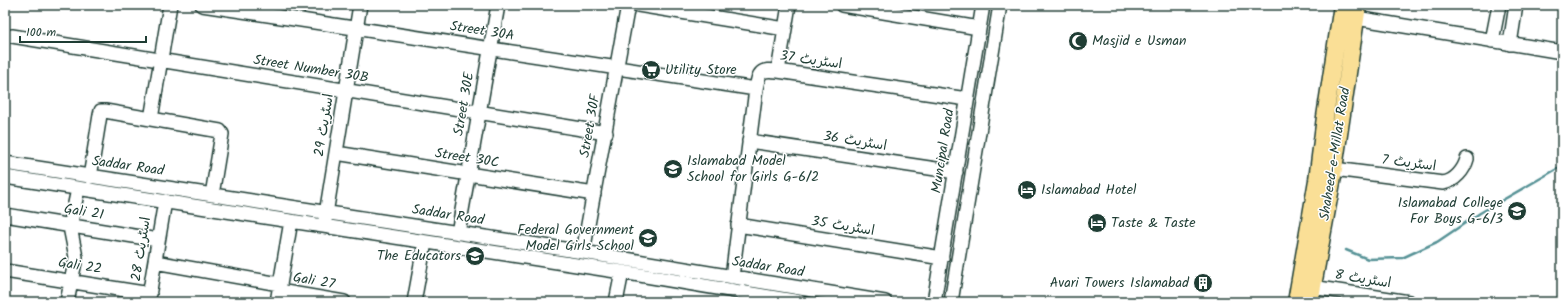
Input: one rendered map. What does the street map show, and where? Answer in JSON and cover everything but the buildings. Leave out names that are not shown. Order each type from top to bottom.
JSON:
[{"type":"main road","name":"Shaheed-e-Millat Road","points":[[1296,302],[1328,177],[1325,118],[1342,5]]},
{"type":"main road","name":"Shaheed-e-Millat Road","points":[[1311,294],[1328,177],[1357,11]]},
{"type":"street","points":[[151,119],[170,5]]},
{"type":"street","name":"Street 30A","points":[[202,5],[756,89]]},
{"type":"street","name":"اسٹریٹ 29","points":[[324,226],[360,5]]},
{"type":"street","name":"Street 30E","points":[[458,233],[498,5]]},
{"type":"street","name":"Street 30F","points":[[583,252],[606,133],[628,5]]},
{"type":"street","points":[[638,5],[661,7],[785,29]]},
{"type":"street","points":[[778,71],[789,5]]},
{"type":"street","points":[[842,5],[979,28]]},
{"type":"street","name":"Muncipal Road","points":[[934,302],[983,5]]},
{"type":"street","points":[[951,302],[1000,5]]},
{"type":"street","points":[[1492,40],[1499,5]]},
{"type":"street","points":[[1510,44],[1516,5]]},
{"type":"street","points":[[1357,11],[1510,44],[1562,52]]},
{"type":"street","name":"Street Number 30B","points":[[12,36],[606,133]]},
{"type":"street","name":"اسٹریٹ 37","points":[[732,277],[756,89],[759,75],[762,71],[767,69],[967,99]]},
{"type":"street","points":[[90,176],[101,111],[222,132],[212,195]]},
{"type":"street","name":"اسٹریٹ 36","points":[[749,141],[956,172]]},
{"type":"street","name":"Street 30C","points":[[336,153],[594,194]]},
{"type":"street","name":"اسٹریٹ 7","points":[[1328,177],[1443,183],[1454,179],[1463,170],[1467,159]]},
{"type":"street","name":"Saddar Road","points":[[5,164],[583,252],[885,302]]},
{"type":"street","name":"Saddar Road","points":[[5,177],[622,272],[739,297],[800,302]]},
{"type":"street","points":[[67,302],[76,257],[70,227],[78,189]]},
{"type":"street","name":"اسٹریٹ 28","points":[[149,298],[165,201]]},
{"type":"street","name":"Gali 21","points":[[5,215],[70,227],[158,240]]},
{"type":"street","points":[[278,292],[291,221]]},
{"type":"street","name":"اسٹریٹ 35","points":[[738,225],[942,258]]},
{"type":"street","points":[[414,302],[425,242]]},
{"type":"street","name":"Gali 27","points":[[155,262],[278,292],[344,302]]},
{"type":"street","name":"Gali 22","points":[[5,271],[72,281],[149,298]]},
{"type":"street","points":[[616,302],[622,272]]},
{"type":"street","name":"اسٹریٹ 8","points":[[1311,294],[1409,302]]},
{"type":"waterway","points":[[1346,250],[1368,259],[1402,258],[1437,242],[1480,213],[1562,166]]},
{"type":"place","name":"Masjid e Usman","points":[[1078,41]]},
{"type":"place","name":"Utility Store","points":[[651,70]]},
{"type":"place","name":"Islamabad Model School for Girls G-6/2","points":[[673,169]]},
{"type":"place","name":"Islamabad Hotel","points":[[1027,190]]},
{"type":"place","name":"Islamabad College For Boys G-6/3","points":[[1517,211]]},
{"type":"place","name":"Taste & Taste","points":[[1097,223]]},
{"type":"place","name":"Federal Government Model Girls School","points":[[648,238]]},
{"type":"place","name":"The Educators","points":[[475,256]]},
{"type":"place","name":"Avari Towers Islamabad","points":[[1203,283]]}]
